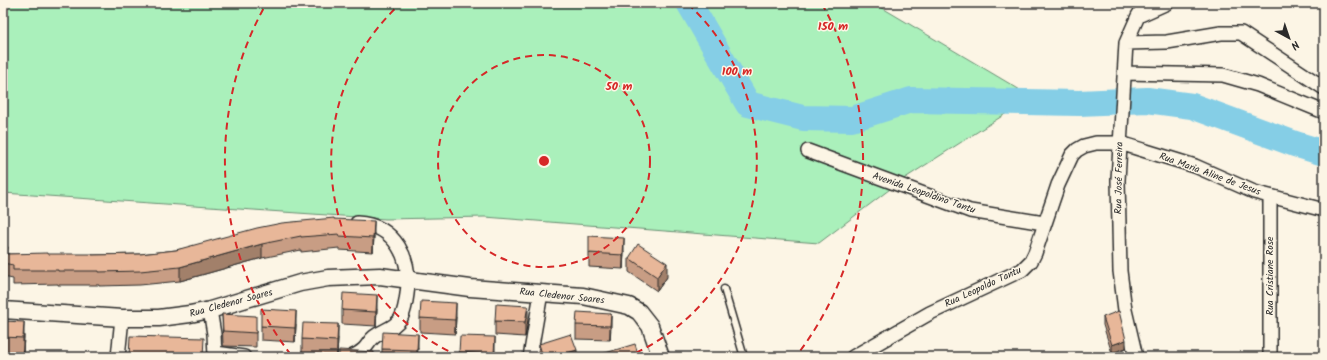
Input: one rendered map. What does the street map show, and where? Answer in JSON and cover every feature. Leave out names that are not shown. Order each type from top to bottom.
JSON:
[{"type":"street","name":"Rua José Ferreira","points":[[1136,357],[1125,310],[1120,271],[1118,224],[1120,143],[1126,43],[1138,16],[1146,3]]},
{"type":"street","points":[[1138,16],[1167,3]]},
{"type":"street","points":[[1126,43],[1168,42],[1221,33],[1241,33],[1324,88]]},
{"type":"street","points":[[1124,73],[1223,75],[1258,85],[1324,112]]},
{"type":"street","name":"Rua Maria Aline de Jesus","points":[[1120,143],[1195,166],[1254,192],[1324,210]]},
{"type":"street","name":"Rua Leopoldo Tantu","points":[[853,357],[930,313],[1022,270],[1032,261],[1058,185],[1072,155],[1084,146],[1120,143]]},
{"type":"street","name":"Avenida Leopoldino Tantu","points":[[808,151],[970,210],[1044,223]]},
{"type":"street","name":"Rua Cristiane Rose","points":[[1270,196],[1270,357]]},
{"type":"street","points":[[342,223],[360,223],[374,226],[388,235],[399,246],[405,258],[409,280],[406,306],[402,317],[393,327],[372,338],[363,350],[351,357]]},
{"type":"street","name":"Rua Cledenor Soares","points":[[3,310],[122,318],[159,318],[210,310],[300,283],[328,278],[380,276],[470,288],[583,296],[629,306],[639,312],[650,326],[661,357]]},
{"type":"street","points":[[530,357],[541,293]]},
{"type":"street","points":[[210,310],[215,355],[244,357]]},
{"type":"street","points":[[118,357],[122,318]]},
{"type":"lane","points":[[724,289],[744,357]]},
{"type":"green space","points":[[3,3],[874,3],[1032,97],[902,180],[819,243],[485,217],[386,219],[3,193]]},
{"type":"building","points":[[334,218],[374,221],[373,238],[339,236],[339,234],[301,236],[262,244],[180,267],[140,271],[99,272],[13,270],[13,265],[3,263],[3,246],[8,247],[7,254],[140,254],[176,250],[257,228],[282,223]]},
{"type":"building","points":[[589,236],[624,238],[623,255],[589,253]]},
{"type":"building","points":[[638,244],[667,263],[657,277],[629,258]]},
{"type":"building","points":[[343,293],[377,295],[376,312],[342,310]]},
{"type":"building","points":[[421,301],[456,303],[455,320],[420,318]]},
{"type":"building","points":[[496,304],[528,306],[525,322],[495,321]]},
{"type":"building","points":[[261,309],[296,311],[295,328],[261,326]]},
{"type":"building","points":[[1119,311],[1126,340],[1112,345],[1103,317]]},
{"type":"building","points":[[577,312],[611,314],[610,326],[576,325]]},
{"type":"building","points":[[222,314],[256,316],[256,333],[223,331]]},
{"type":"building","points":[[3,321],[24,322],[23,338],[3,337]]},
{"type":"building","points":[[303,323],[338,324],[337,341],[302,339]]},
{"type":"building","points":[[383,332],[418,334],[417,350],[382,349]]},
{"type":"building","points":[[571,334],[577,350],[554,357],[543,357],[539,344]]},
{"type":"building","points":[[130,336],[204,338],[203,357],[129,357]]},
{"type":"building","points":[[460,336],[495,337],[494,354],[459,352]]},
{"type":"building","points":[[635,344],[639,357],[603,357],[602,354]]},
{"type":"building","points":[[339,350],[374,352],[374,357],[339,357]]},
{"type":"building","points":[[237,355],[271,357],[237,357]]},
{"type":"waterway","points":[[689,3],[748,104],[803,118],[852,119],[911,100],[1079,103],[1147,100],[1192,106],[1295,144],[1324,153]]}]
